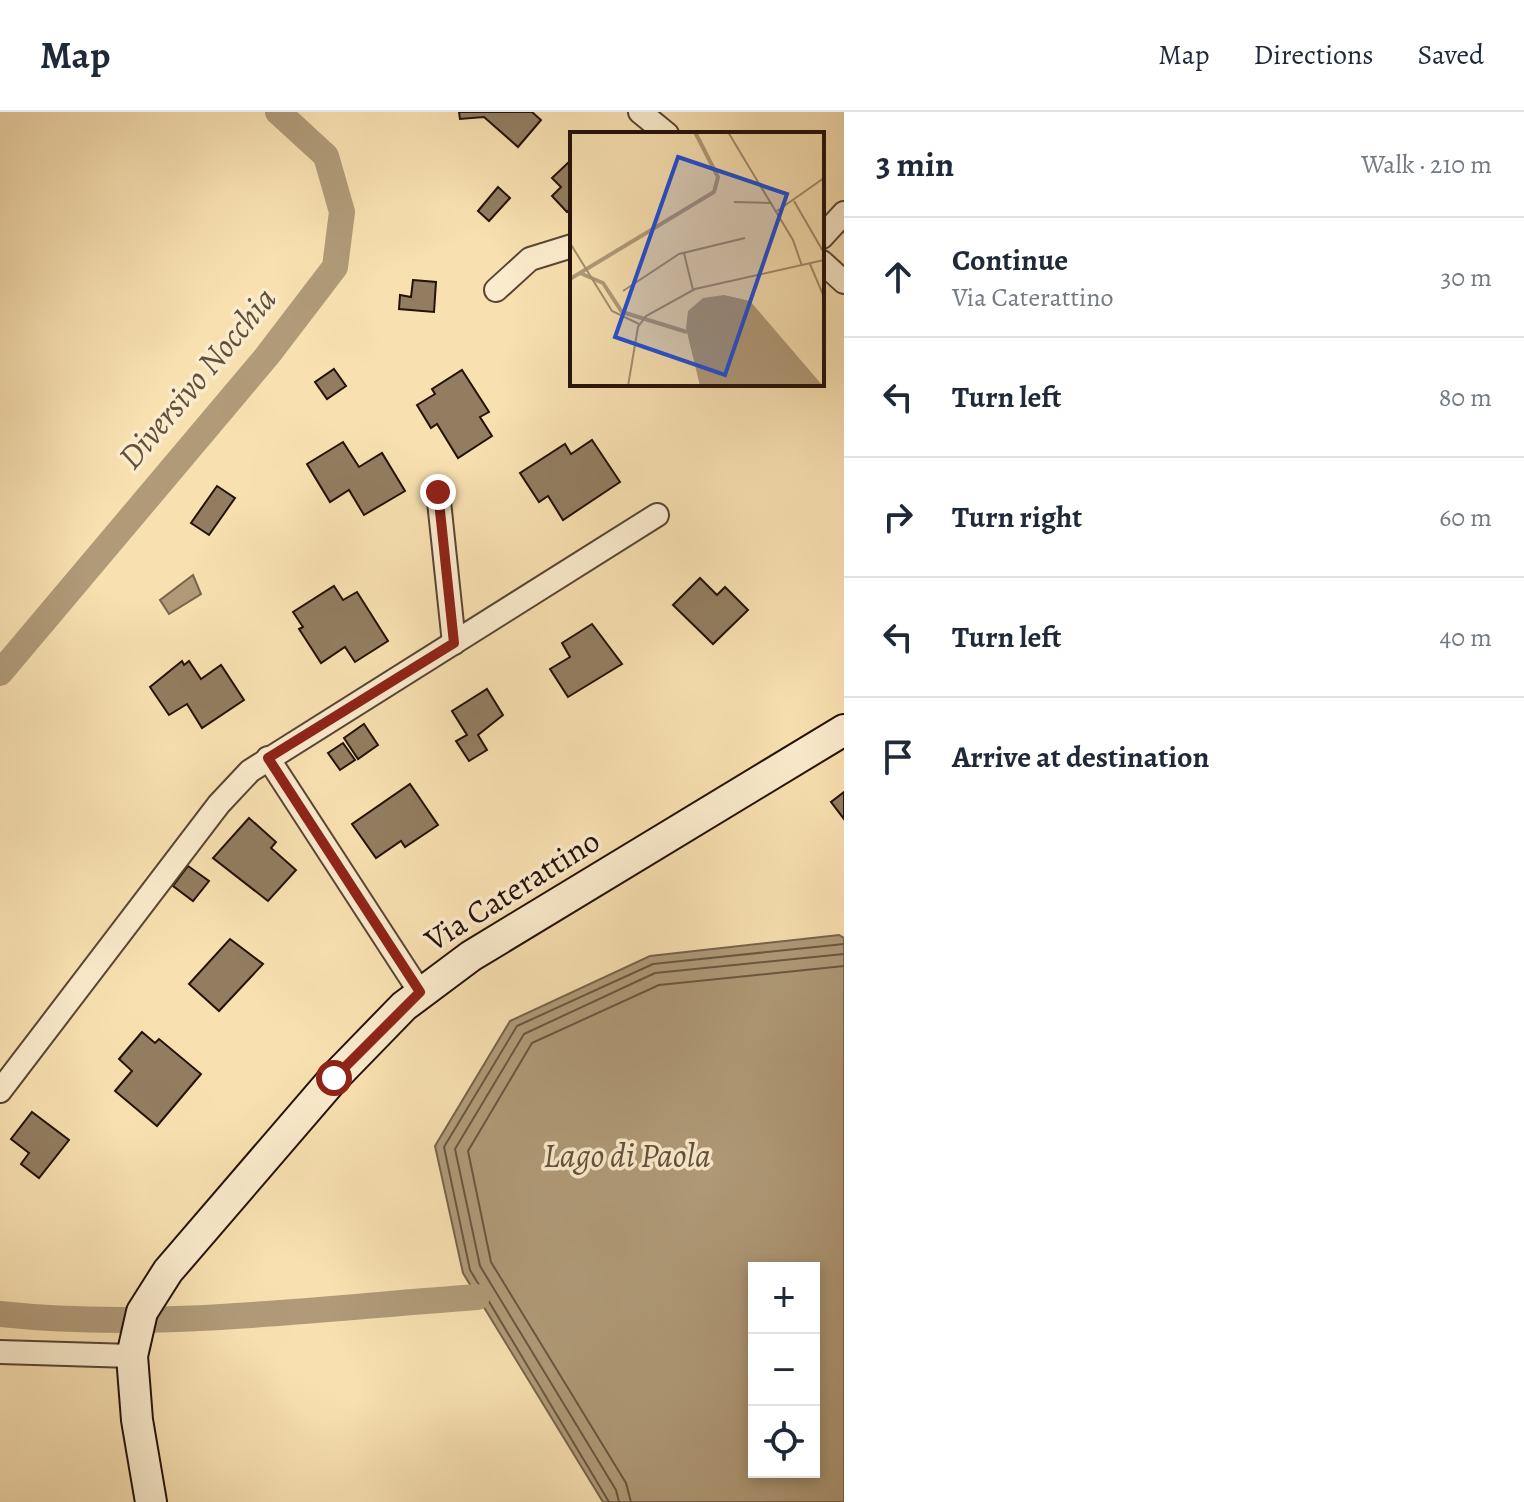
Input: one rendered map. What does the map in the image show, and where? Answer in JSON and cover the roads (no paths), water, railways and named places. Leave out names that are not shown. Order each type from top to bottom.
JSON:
[{"type":"street","points":[[640,112],[665,132]]},
{"type":"street","points":[[824,235],[844,213]]},
{"type":"street","points":[[496,290],[530,259],[570,247]]},
{"type":"street","points":[[824,264],[844,282]]},
{"type":"street","points":[[438,492],[454,643]]},
{"type":"street","points":[[0,1091],[226,794],[268,758],[657,515]]},
{"type":"street","name":"Via Caterattino","points":[[151,1502],[137,1420],[133,1345],[154,1289],[334,1078],[420,992],[494,941],[844,730]]},
{"type":"street","points":[[268,758],[420,992]]},
{"type":"street","points":[[0,1352],[133,1345]]},
{"type":"water","points":[[193,575],[201,594],[169,614],[160,600]]},
{"type":"water","name":"Lago di Paola","points":[[839,935],[844,938],[844,1502],[603,1502],[463,1273],[435,1146],[510,1021],[650,956]]},
{"type":"waterway","name":"Diversivo Nocchia","points":[[0,673],[267,356],[335,267],[342,212],[326,156],[278,112]]},
{"type":"waterway","points":[[0,1314],[59,1319],[179,1319],[477,1297]]}]
